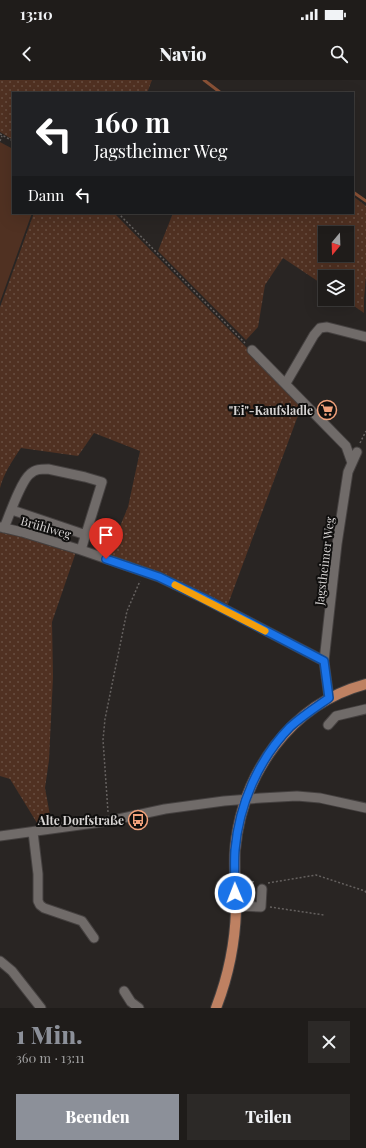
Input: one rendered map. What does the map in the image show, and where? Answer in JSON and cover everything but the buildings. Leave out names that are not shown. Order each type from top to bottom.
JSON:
[{"type":"main road","points":[[216,1008],[223,990],[232,952],[236,906],[235,850],[239,823],[254,779],[264,760],[290,727],[308,712],[329,698],[366,684]]},
{"type":"street","points":[[286,383],[314,335],[320,328],[327,327],[366,337]]},
{"type":"street","points":[[252,350],[286,383],[346,446],[352,463]]},
{"type":"street","name":"Jagstheimer Weg","points":[[329,698],[324,661],[338,537],[348,472],[357,452]]},
{"type":"street","points":[[2,527],[28,476],[37,470],[48,469],[86,477],[102,482],[81,550]]},
{"type":"street","points":[[12,510],[86,535]]},
{"type":"street","name":"Brühlweg","points":[[2,527],[81,550],[159,577],[205,599],[324,661]]},
{"type":"street","points":[[328,725],[336,716],[366,709]]},
{"type":"street","points":[[0,836],[109,821],[165,809],[297,796],[320,798],[366,808]]},
{"type":"street","points":[[33,832],[38,874],[38,897],[40,905],[44,908],[82,922],[94,938]]},
{"type":"street","points":[[236,906],[261,907],[261,885]]},
{"type":"street","points":[[0,961],[12,971],[41,1008]]},
{"type":"street","points":[[124,991],[131,1002],[139,1008]]},
{"type":"path","points":[[0,142],[1,135],[12,141]]},
{"type":"path","points":[[119,214],[252,350]]},
{"type":"path","points":[[357,452],[358,445],[366,431]]},
{"type":"path","points":[[109,821],[103,740],[105,719],[127,611],[144,572]]},
{"type":"path","points":[[235,880],[261,885],[316,875],[365,891],[366,893]]},
{"type":"path","points":[[261,907],[324,915]]},
{"type":"shaded area","points":[[0,80],[152,80],[147,92],[12,92],[12,139],[0,132]]},
{"type":"shaded area","points":[[0,142],[12,148],[12,214],[32,214],[0,302]]},
{"type":"shaded area","points":[[354,197],[366,206],[366,276],[364,313],[354,306],[354,270],[318,270],[318,281],[283,258],[265,285],[258,327],[246,340],[158,251],[173,214],[354,214]]},
{"type":"shaded area","points":[[34,214],[115,214],[251,352],[303,402],[227,607],[162,574],[108,555],[128,507],[140,451],[94,433],[78,456],[21,448],[11,462],[0,488],[0,307]]},
{"type":"shaded area","points":[[0,530],[66,551],[67,548],[76,552],[52,622],[53,677],[49,760],[45,788],[51,821],[37,823],[10,779],[0,776]]},
{"type":"waterway","points":[[204,80],[220,92]]},
{"type":"waterway","points":[[354,193],[366,201]]},
{"type":"slow traffic","points":[[175,585],[265,631]]},
{"type":"place","name":"\"Ei\"-Kaufsladle","points":[[327,410]]},
{"type":"place","name":"Alte Dorfstraße","points":[[138,820]]},
{"type":"route","points":[[106,559],[159,577],[205,599],[324,661],[329,698],[308,712],[290,727],[264,760],[254,779],[239,823],[235,850],[235,893]]}]
